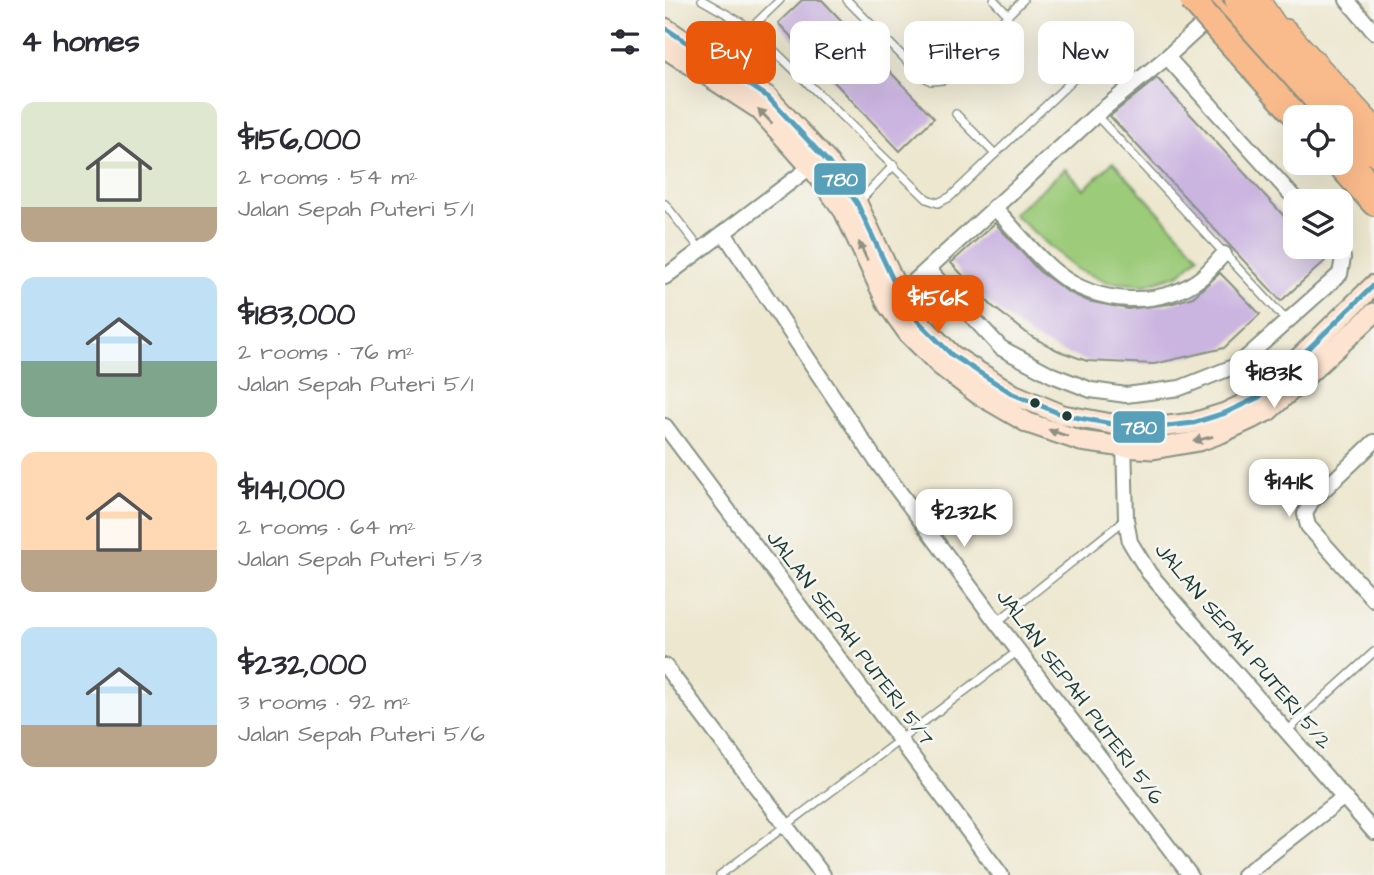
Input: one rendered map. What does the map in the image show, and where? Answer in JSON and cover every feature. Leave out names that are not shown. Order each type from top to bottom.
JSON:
[{"type":"highway","points":[[1192,0],[1286,105]]},
{"type":"highway","points":[[1236,2],[1374,153]]},
{"type":"highway","points":[[1353,170],[1374,203]]},
{"type":"main road","points":[[1236,2],[1309,105]]},
{"type":"main road","points":[[1236,2],[1374,127]]},
{"type":"main road","points":[[1236,2],[1299,60],[1374,145]]},
{"type":"main road","points":[[1353,162],[1374,180]]},
{"type":"main road","points":[[1353,166],[1374,192]]},
{"type":"street","points":[[1347,0],[1374,32]]},
{"type":"street","points":[[894,300],[1096,116],[1236,2]]},
{"type":"street","points":[[665,28],[768,97],[817,162],[894,300],[952,355],[1013,394],[1063,415],[1123,426],[1151,428],[1193,423],[1225,413],[1259,397],[1374,285]]},
{"type":"street","points":[[665,48],[759,109],[857,203],[908,333],[941,366],[978,394],[1028,423],[1081,441],[1124,447],[1153,449],[1199,441],[1268,411],[1374,313]]},
{"type":"street","points":[[1167,57],[1286,189]]},
{"type":"street","points":[[665,278],[817,162]]},
{"type":"street","points":[[994,207],[1057,274],[1084,290],[1118,299],[1146,299],[1177,289],[1201,278],[1224,254]]},
{"type":"street","name":"JALAN SEPAH PUTERI 5/6","points":[[724,233],[877,462],[1191,875]]},
{"type":"street","points":[[929,270],[1001,348],[1052,375],[1091,390],[1126,395],[1180,388],[1238,365],[1340,274],[1343,259]]},
{"type":"street","name":"JALAN SEPAH PUTERI 5/7","points":[[665,426],[1001,875]]},
{"type":"street","name":"JALAN SEPAH PUTERI 5/2","points":[[1123,426],[1126,519],[1130,542],[1149,573],[1374,832]]},
{"type":"street","points":[[1374,442],[1311,502],[1305,514],[1308,526],[1374,600]]},
{"type":"street","points":[[665,666],[823,875]]},
{"type":"street","points":[[1244,875],[1344,797]]},
{"type":"lane","points":[[702,0],[739,21]]},
{"type":"lane","points":[[758,21],[780,0]]},
{"type":"lane","points":[[847,0],[920,74],[931,81],[943,80],[1023,0]]},
{"type":"lane","points":[[994,0],[1008,15]]},
{"type":"lane","points":[[776,52],[927,199],[938,203],[950,197],[1068,84]]},
{"type":"lane","points":[[956,114],[995,154]]},
{"type":"lane","points":[[1096,116],[1287,321]]},
{"type":"lane","points":[[857,203],[894,165]]},
{"type":"lane","points":[[665,204],[701,250]]},
{"type":"lane","points":[[997,623],[1126,519]]},
{"type":"lane","points":[[720,875],[1019,651]]},
{"type":"lane","points":[[1287,732],[1374,652]]},
{"type":"green space","points":[[1113,162],[1199,256],[1180,274],[1145,285],[1108,282],[1076,269],[1013,214],[1065,169],[1084,189]]},
{"type":"building","points":[[802,0],[822,0],[842,21],[790,21],[790,36],[778,23]]},
{"type":"building","points":[[890,72],[934,118],[900,151],[836,84],[890,84]]},
{"type":"building","points":[[1157,78],[1283,215],[1283,259],[1325,261],[1281,301],[1110,116]]},
{"type":"building","points":[[995,223],[1039,271],[1068,292],[1088,301],[1128,309],[1170,304],[1193,297],[1220,273],[1260,314],[1224,348],[1154,364],[1087,361],[1032,337],[992,306],[951,263]]},
{"type":"transit line","name":"780","points":[[665,28],[768,97],[828,162],[857,203],[900,295],[919,322],[952,355],[1013,394],[1063,415],[1123,426],[1151,428],[1193,423],[1225,413],[1259,397],[1374,285]]}]
